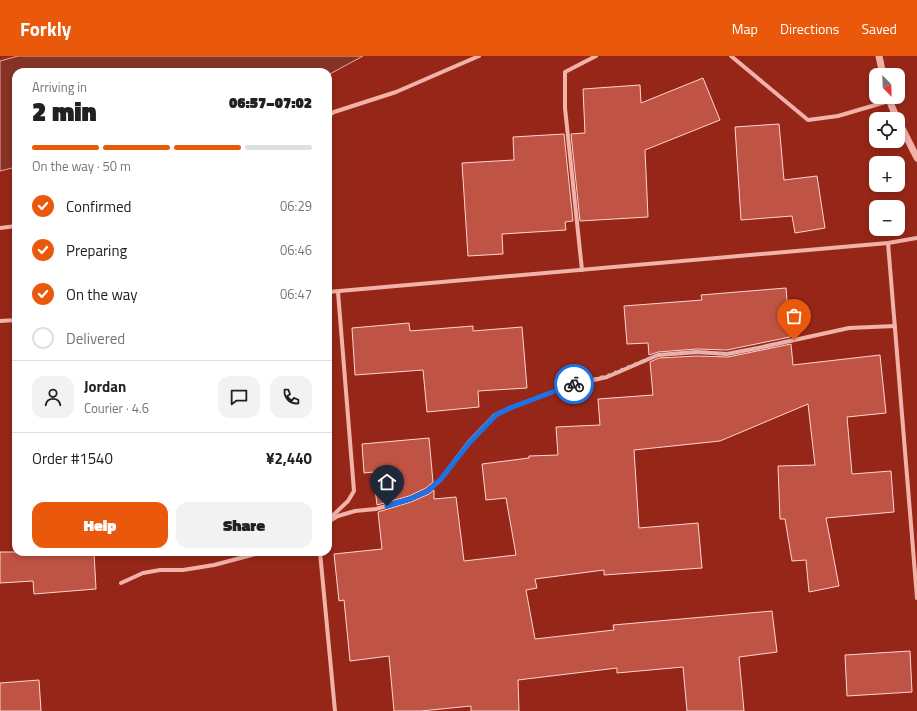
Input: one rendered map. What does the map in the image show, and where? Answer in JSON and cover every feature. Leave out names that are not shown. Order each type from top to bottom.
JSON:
[{"type":"street","points":[[332,113],[396,92],[479,56]]},
{"type":"street","points":[[582,270],[565,108],[565,72],[596,56]]},
{"type":"street","points":[[731,56],[808,120],[838,116],[874,104]]},
{"type":"street","points":[[879,56],[882,68]]},
{"type":"street","points":[[905,134],[917,158]]},
{"type":"street","points":[[0,228],[12,226]]},
{"type":"street","points":[[332,292],[888,243],[917,238]]},
{"type":"street","points":[[888,243],[917,598]]},
{"type":"street","points":[[332,517],[348,501],[354,491],[338,292]]},
{"type":"street","points":[[0,321],[12,320]]},
{"type":"street","points":[[332,519],[355,511],[376,509],[410,499],[428,491],[441,479],[470,442],[496,415],[510,408],[565,387],[607,376],[658,355],[697,352],[727,354],[849,328],[895,326]]},
{"type":"street","points":[[121,583],[144,573],[160,570],[183,570],[214,565],[248,556]]},
{"type":"street","points":[[320,556],[336,711]]},
{"type":"shaded area","points":[[18,56],[363,56],[332,73],[332,68],[12,68],[12,168],[0,171],[0,61]]},
{"type":"building","points":[[703,78],[720,120],[645,150],[648,217],[580,221],[571,134],[585,133],[583,89],[640,85],[641,103]]},
{"type":"building","points":[[779,124],[784,180],[817,176],[825,228],[795,233],[792,216],[741,220],[735,127]]},
{"type":"building","points":[[564,134],[573,221],[565,222],[566,230],[502,234],[503,254],[468,256],[462,163],[514,160],[513,137]]},
{"type":"building","points":[[786,288],[790,337],[727,350],[697,349],[658,352],[649,355],[648,343],[627,344],[624,306],[702,300],[701,295]]},
{"type":"building","points":[[409,323],[410,331],[473,326],[473,331],[522,327],[527,388],[478,391],[479,407],[427,412],[423,370],[355,375],[352,328]]},
{"type":"building","points":[[791,344],[793,365],[880,355],[886,413],[847,417],[852,474],[891,471],[894,512],[826,518],[839,586],[809,592],[806,560],[792,561],[785,519],[780,519],[778,466],[815,465],[808,404],[720,441],[634,450],[639,528],[698,523],[702,568],[604,575],[604,570],[535,579],[537,588],[526,590],[535,639],[614,630],[613,625],[772,611],[777,652],[739,657],[744,711],[687,711],[683,667],[617,673],[617,668],[518,680],[519,711],[471,711],[471,706],[421,711],[394,711],[389,656],[350,661],[344,600],[339,601],[334,554],[382,549],[378,512],[411,502],[429,494],[434,490],[434,499],[456,497],[464,561],[516,555],[506,498],[486,500],[482,464],[529,458],[529,456],[558,455],[556,427],[600,425],[598,399],[653,395],[650,362],[659,358],[697,356],[728,357]]},
{"type":"building","points":[[429,438],[433,482],[426,488],[409,496],[377,505],[373,472],[364,473],[362,444]]},
{"type":"building","points":[[0,552],[12,552],[12,556],[94,556],[96,589],[34,594],[33,581],[0,583]]},
{"type":"building","points":[[910,651],[912,692],[847,696],[845,655]]},
{"type":"building","points":[[39,680],[41,711],[0,711],[0,683]]},
{"type":"way so far","points":[[574,384],[607,376],[658,355],[697,352],[727,354],[794,340]]},
{"type":"route","points":[[387,506],[410,499],[428,491],[441,479],[470,442],[496,415],[510,408],[574,384]]}]
